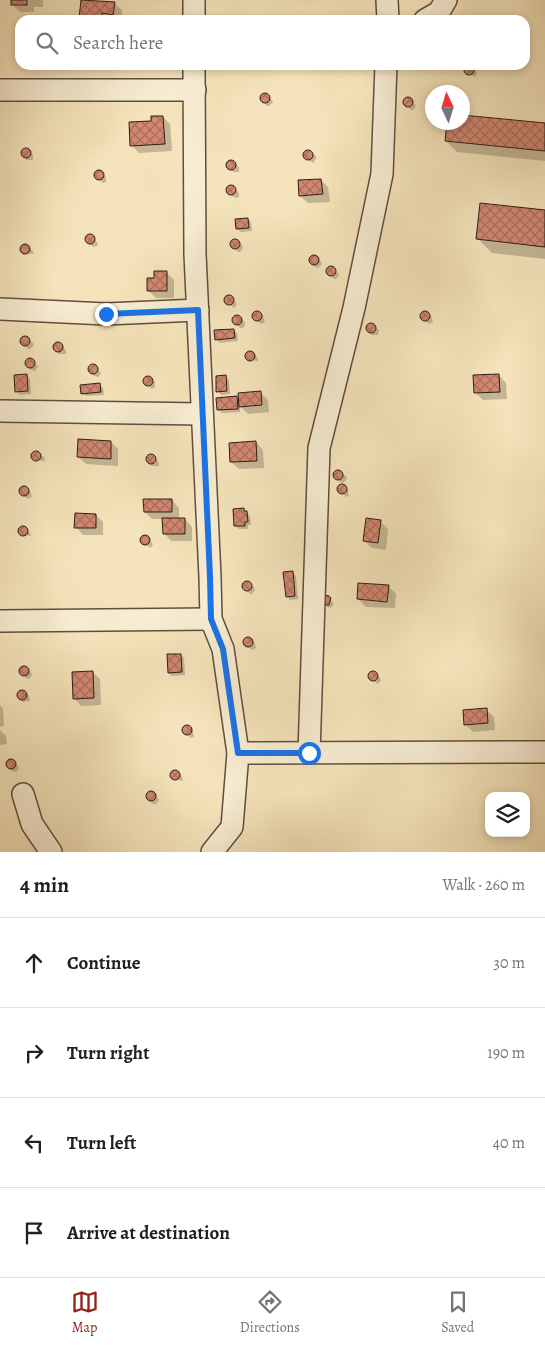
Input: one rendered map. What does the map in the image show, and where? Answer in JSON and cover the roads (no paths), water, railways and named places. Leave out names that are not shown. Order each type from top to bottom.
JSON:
[{"type":"street","points":[[194,0],[194,15]]},
{"type":"street","points":[[387,0],[388,15]]},
{"type":"street","points":[[434,15],[439,12],[446,0]]},
{"type":"street","points":[[194,70],[195,254],[211,619],[223,649],[238,753],[232,827],[212,852]]},
{"type":"street","points":[[309,753],[319,448],[354,308],[382,174],[386,70]]},
{"type":"street","points":[[0,90],[195,90]]},
{"type":"street","points":[[0,309],[106,314],[198,310]]},
{"type":"street","points":[[0,411],[202,414]]},
{"type":"street","points":[[0,621],[211,619]]},
{"type":"street","points":[[238,753],[545,752]]},
{"type":"street","points":[[23,794],[32,824],[51,852]]}]
